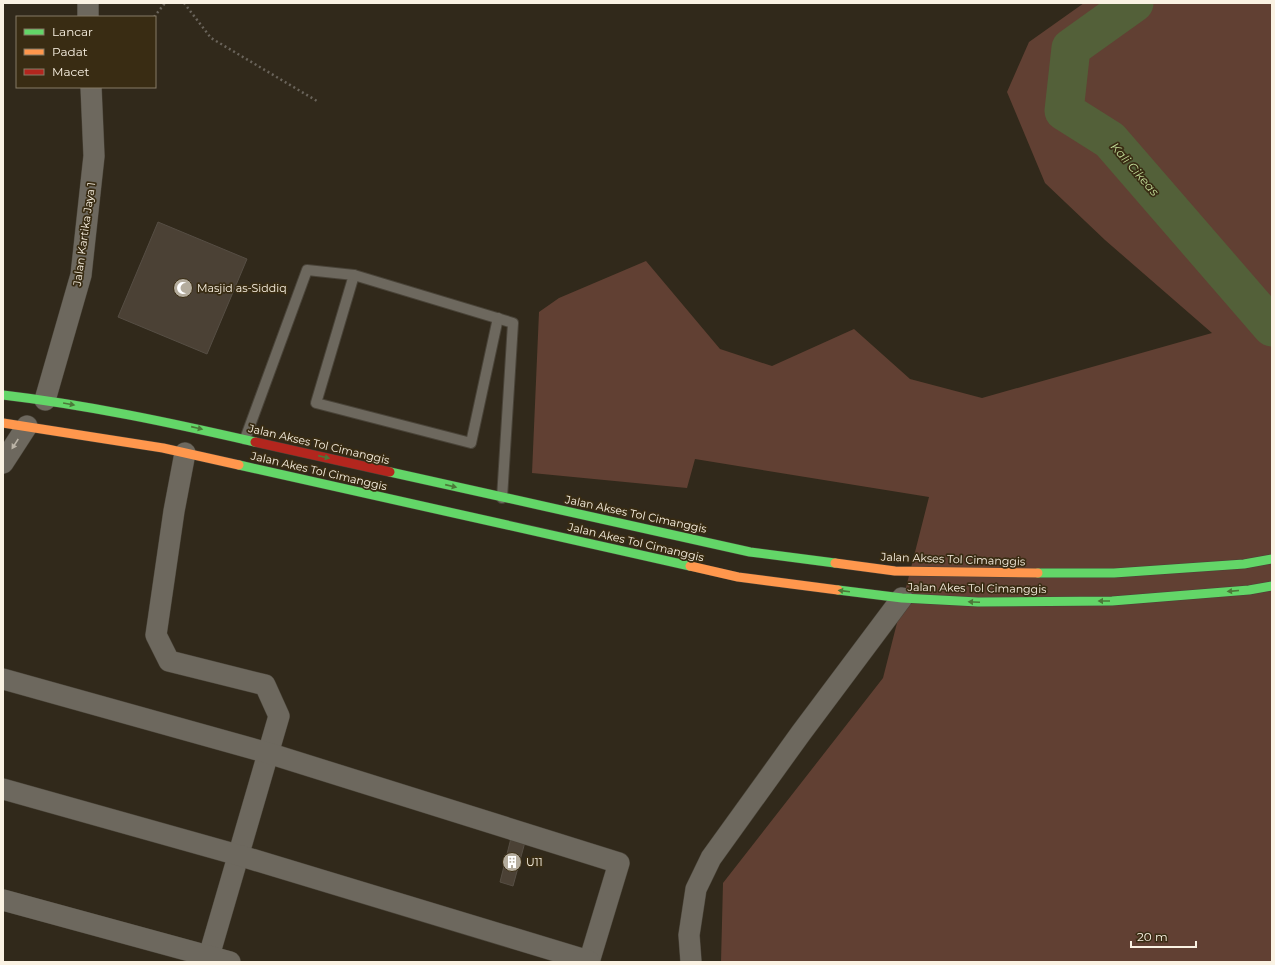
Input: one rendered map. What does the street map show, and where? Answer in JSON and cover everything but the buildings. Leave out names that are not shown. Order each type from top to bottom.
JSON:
[{"type":"main road","name":"Jalan Akses Tol Cimanggis","points":[[3,394],[169,422],[502,498],[750,552],[895,571],[982,573],[1114,573],[1244,564],[1272,559]]},
{"type":"main road","points":[[165,441],[169,422]]},
{"type":"main road","name":"Jalan Akes Tol Cimanggis","points":[[3,423],[165,441],[185,453],[738,577],[902,598],[978,602],[1112,601],[1248,590],[1272,586]]},
{"type":"street","points":[[88,3],[88,16]]},
{"type":"street","name":"Jalan Kartika Jaya 1","points":[[45,400],[81,275],[94,156],[91,88]]},
{"type":"street","points":[[3,463],[27,426]]},
{"type":"street","points":[[185,453],[174,511],[156,636],[168,661],[265,685],[279,716],[209,956]]},
{"type":"street","points":[[691,962],[689,935],[696,889],[711,858],[902,598]]},
{"type":"street","points":[[3,679],[268,753],[619,862],[589,962],[238,855],[3,789]]},
{"type":"street","points":[[3,900],[230,962]]},
{"type":"lane","points":[[245,439],[307,270],[354,275],[513,323],[502,498]]},
{"type":"lane","points":[[354,275],[316,403],[471,443],[498,318]]},
{"type":"path","points":[[155,16],[165,3]]},
{"type":"path","points":[[184,3],[212,38],[317,101]]},
{"type":"shaded area","points":[[1084,3],[1272,3],[1272,962],[721,962],[723,883],[883,678],[929,497],[695,459],[687,488],[532,473],[539,312],[559,298],[646,261],[720,349],[772,366],[854,329],[910,379],[982,398],[1212,333],[1105,240],[1045,183],[1007,92],[1029,42]]},
{"type":"waterway","name":"Kali Cikeas","points":[[1134,3],[1071,48],[1064,111],[1110,140],[1272,327]]},
{"type":"traffic: fast","points":[[3,395],[130,415],[255,442]]},
{"type":"traffic: fast","points":[[239,465],[690,566]]},
{"type":"traffic: fast","points":[[390,472],[750,552],[835,563]]},
{"type":"traffic: fast","points":[[1038,573],[1114,573],[1244,564],[1272,559]]},
{"type":"traffic: fast","points":[[838,590],[902,598],[978,602],[1112,601],[1249,590],[1272,586]]},
{"type":"traffic: slow","points":[[3,423],[163,448],[239,465]]},
{"type":"traffic: slow","points":[[835,563],[895,571],[1038,573]]},
{"type":"traffic: slow","points":[[690,566],[738,577],[838,590]]},
{"type":"traffic: jam","points":[[255,442],[390,472]]},
{"type":"place","name":"Masjid as-Siddiq","points":[[183,288]]},
{"type":"place","name":"U11","points":[[512,862]]}]
